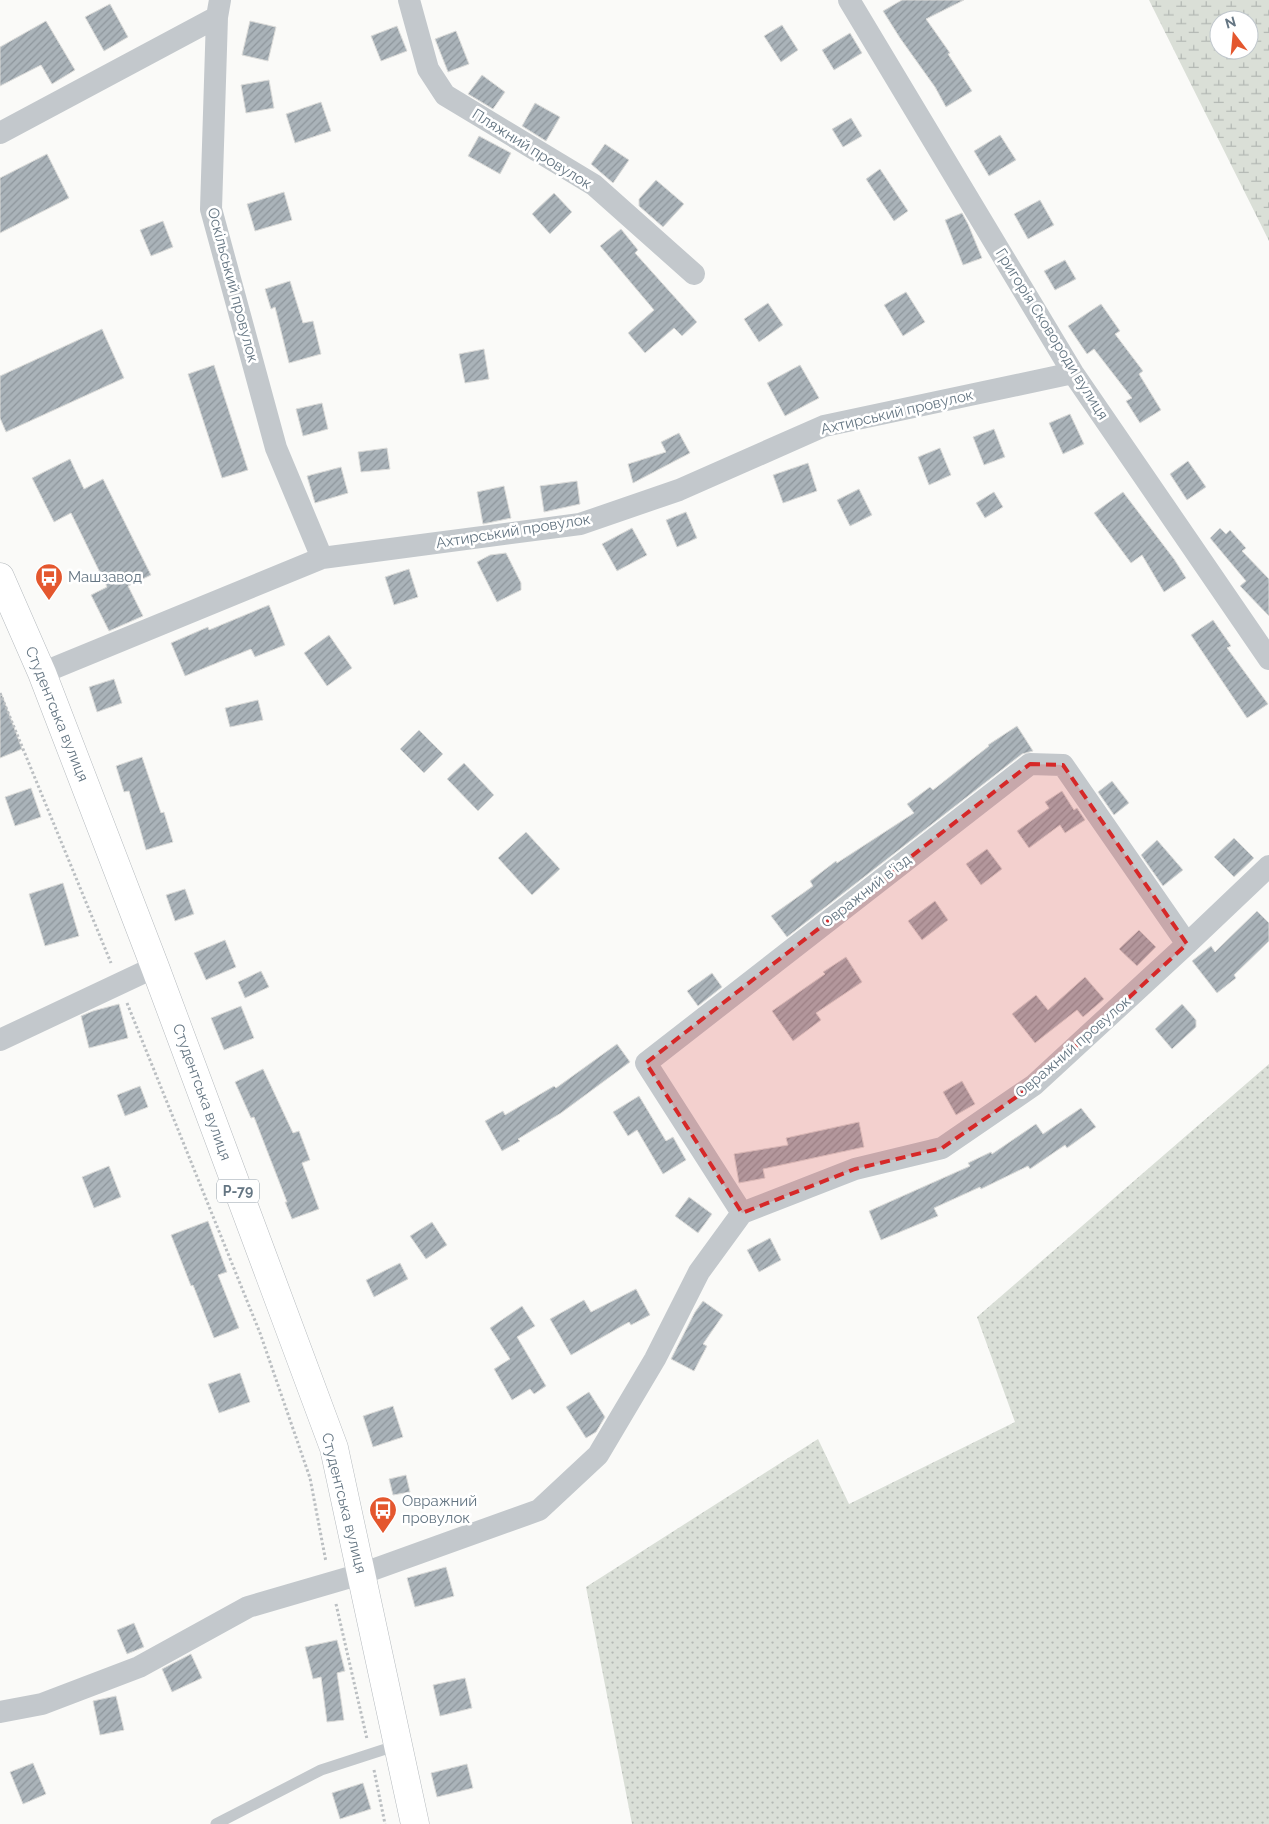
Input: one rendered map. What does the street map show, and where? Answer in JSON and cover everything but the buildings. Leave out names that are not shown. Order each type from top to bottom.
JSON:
[{"type":"main road","name":"Студентська вулиця","points":[[0,577],[42,672],[155,967],[334,1448],[415,1824]]},
{"type":"street","name":"Пляжний провулок","points":[[408,0],[428,69],[444,95],[594,185],[694,274]]},
{"type":"street","name":"Григорія Сковороди вулиця","points":[[849,0],[1073,373],[1269,659]]},
{"type":"street","points":[[0,132],[219,8]]},
{"type":"street","name":"Оскільський провулок","points":[[219,8],[211,209],[276,448],[322,558]]},
{"type":"street","name":"Ахтирський провулок","points":[[42,672],[322,558],[580,524],[679,490],[824,426],[1073,373]]},
{"type":"street","name":"Овражний в'їзд","points":[[742,1213],[646,1063],[1030,764],[1062,765],[1187,944]]},
{"type":"street","name":"Овражний провулок","points":[[742,1213],[855,1169],[942,1148],[1034,1085],[1269,866]]},
{"type":"street","points":[[0,1040],[155,967]]},
{"type":"street","points":[[0,1712],[42,1704],[139,1667],[248,1607],[361,1574],[539,1510],[598,1455],[655,1359],[699,1272],[742,1213]]},
{"type":"lane","points":[[216,1824],[320,1770],[398,1745]]},
{"type":"path","points":[[0,693],[260,1333],[310,1478],[331,1582],[385,1824]]},
{"type":"highlighted area","points":[[1030,764],[1063,765],[1187,944],[1034,1085],[942,1148],[855,1169],[742,1213],[646,1063]]},
{"type":"green space","points":[[1149,0],[1269,0],[1269,241]]},
{"type":"green space","points":[[1269,1064],[1269,1824],[632,1824],[586,1587],[818,1439],[849,1504],[1015,1422],[977,1317]]},
{"type":"place","name":"Машзавод","points":[[49,601]]},
{"type":"place","name":"Овражний провулок","points":[[383,1534]]}]
